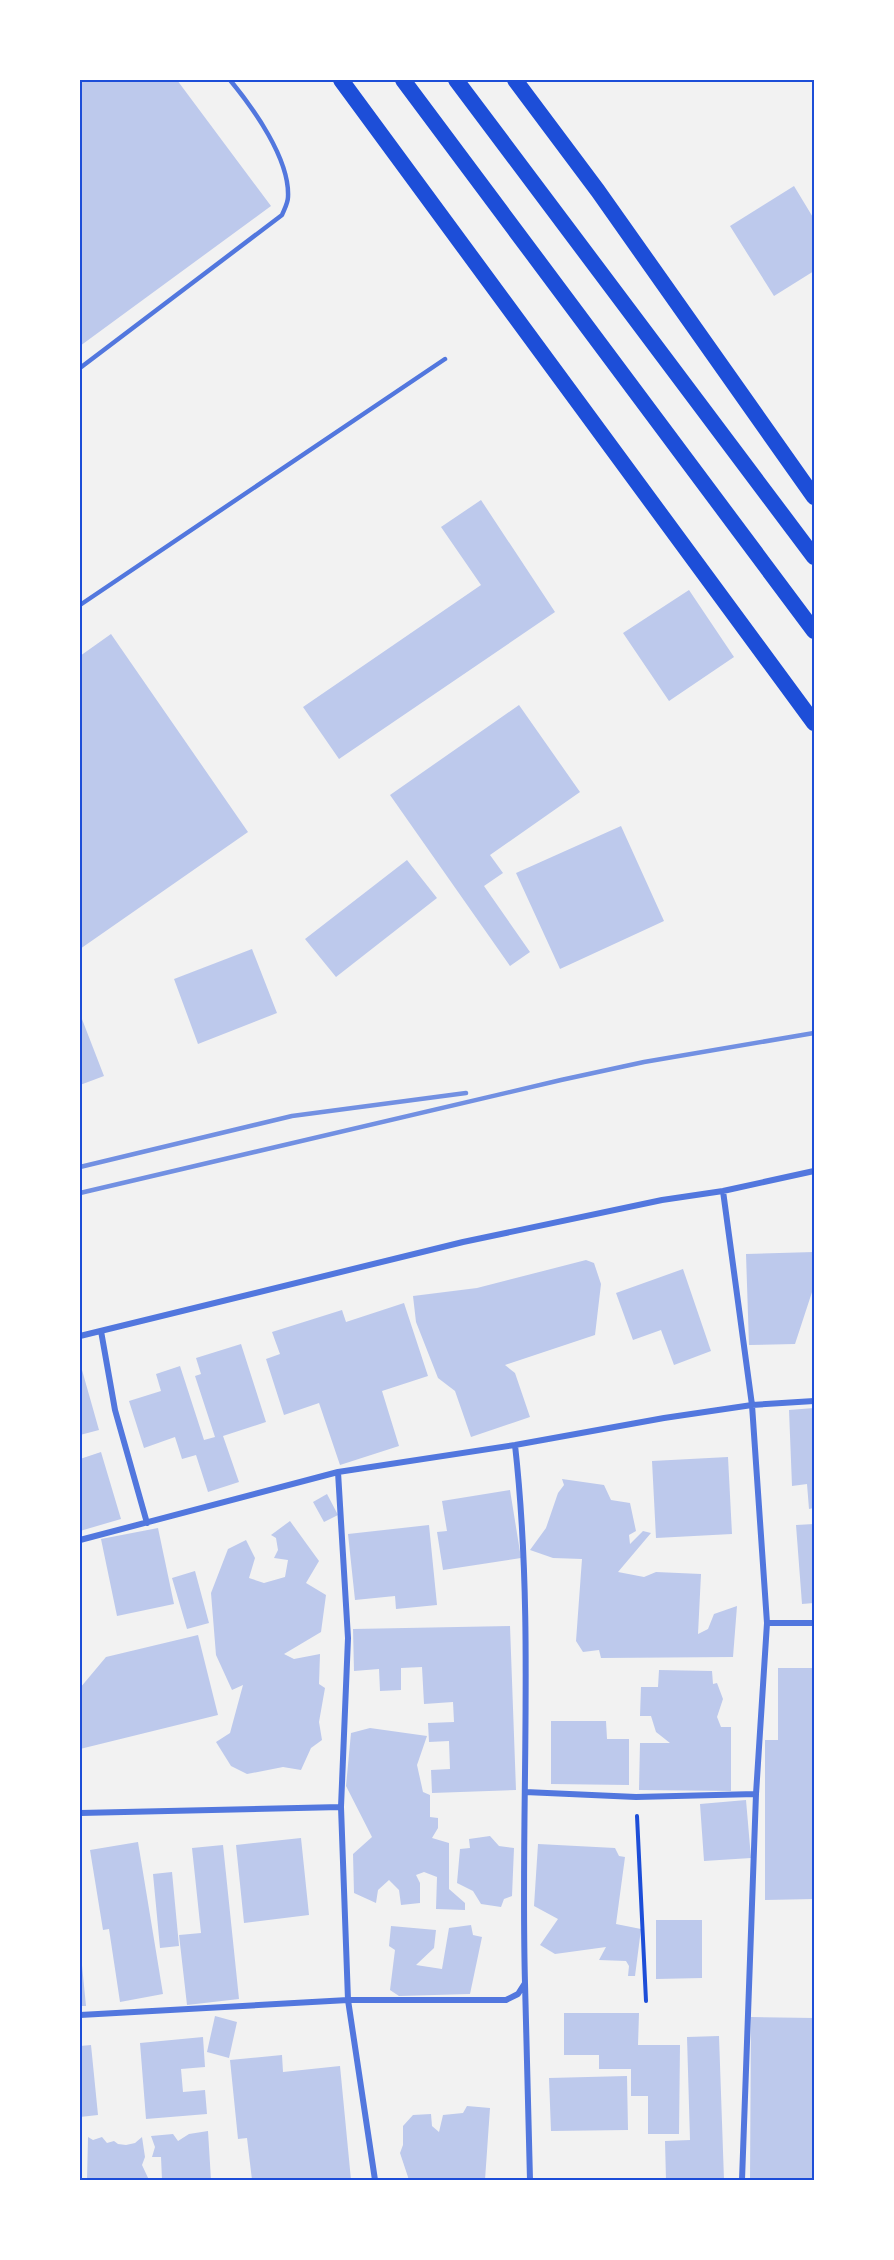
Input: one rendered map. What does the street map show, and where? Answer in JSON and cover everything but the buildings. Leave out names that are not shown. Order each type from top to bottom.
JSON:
[{"type":"highway","points":[[340,80],[814,723]]},
{"type":"highway","points":[[403,80],[814,632]]},
{"type":"highway","points":[[456,80],[814,557]]},
{"type":"highway","points":[[515,80],[598,191],[814,497]]},
{"type":"street","points":[[80,1336],[463,1242],[662,1200],[723,1191],[814,1172]]},
{"type":"street","points":[[723,1191],[752,1405],[767,1623],[756,1794],[742,2181]]},
{"type":"street","points":[[101,1331],[115,1410],[147,1523]]},
{"type":"street","points":[[80,1540],[338,1472],[515,1445],[663,1418],[752,1405],[814,1401]]},
{"type":"street","points":[[515,1445],[524,1521],[525,1983],[530,2181]]},
{"type":"street","points":[[338,1472],[348,1638],[341,1807],[348,2000],[375,2181]]},
{"type":"street","points":[[767,1623],[814,1623]]},
{"type":"street","points":[[525,1792],[636,1797],[756,1794]]},
{"type":"street","points":[[80,1813],[341,1807]]},
{"type":"street","points":[[80,2015],[348,2000],[506,2000],[518,1994],[525,1983]]},
{"type":"lane","points":[[80,368],[282,215],[288,198],[284,171],[270,137],[230,80]]},
{"type":"lane","points":[[80,605],[445,359]]},
{"type":"path","points":[[636,1797],[646,2001]]},
{"type":"railway","points":[[80,1193],[561,1080],[644,1062],[814,1033]]},
{"type":"railway","points":[[80,1167],[292,1116],[466,1093]]}]
